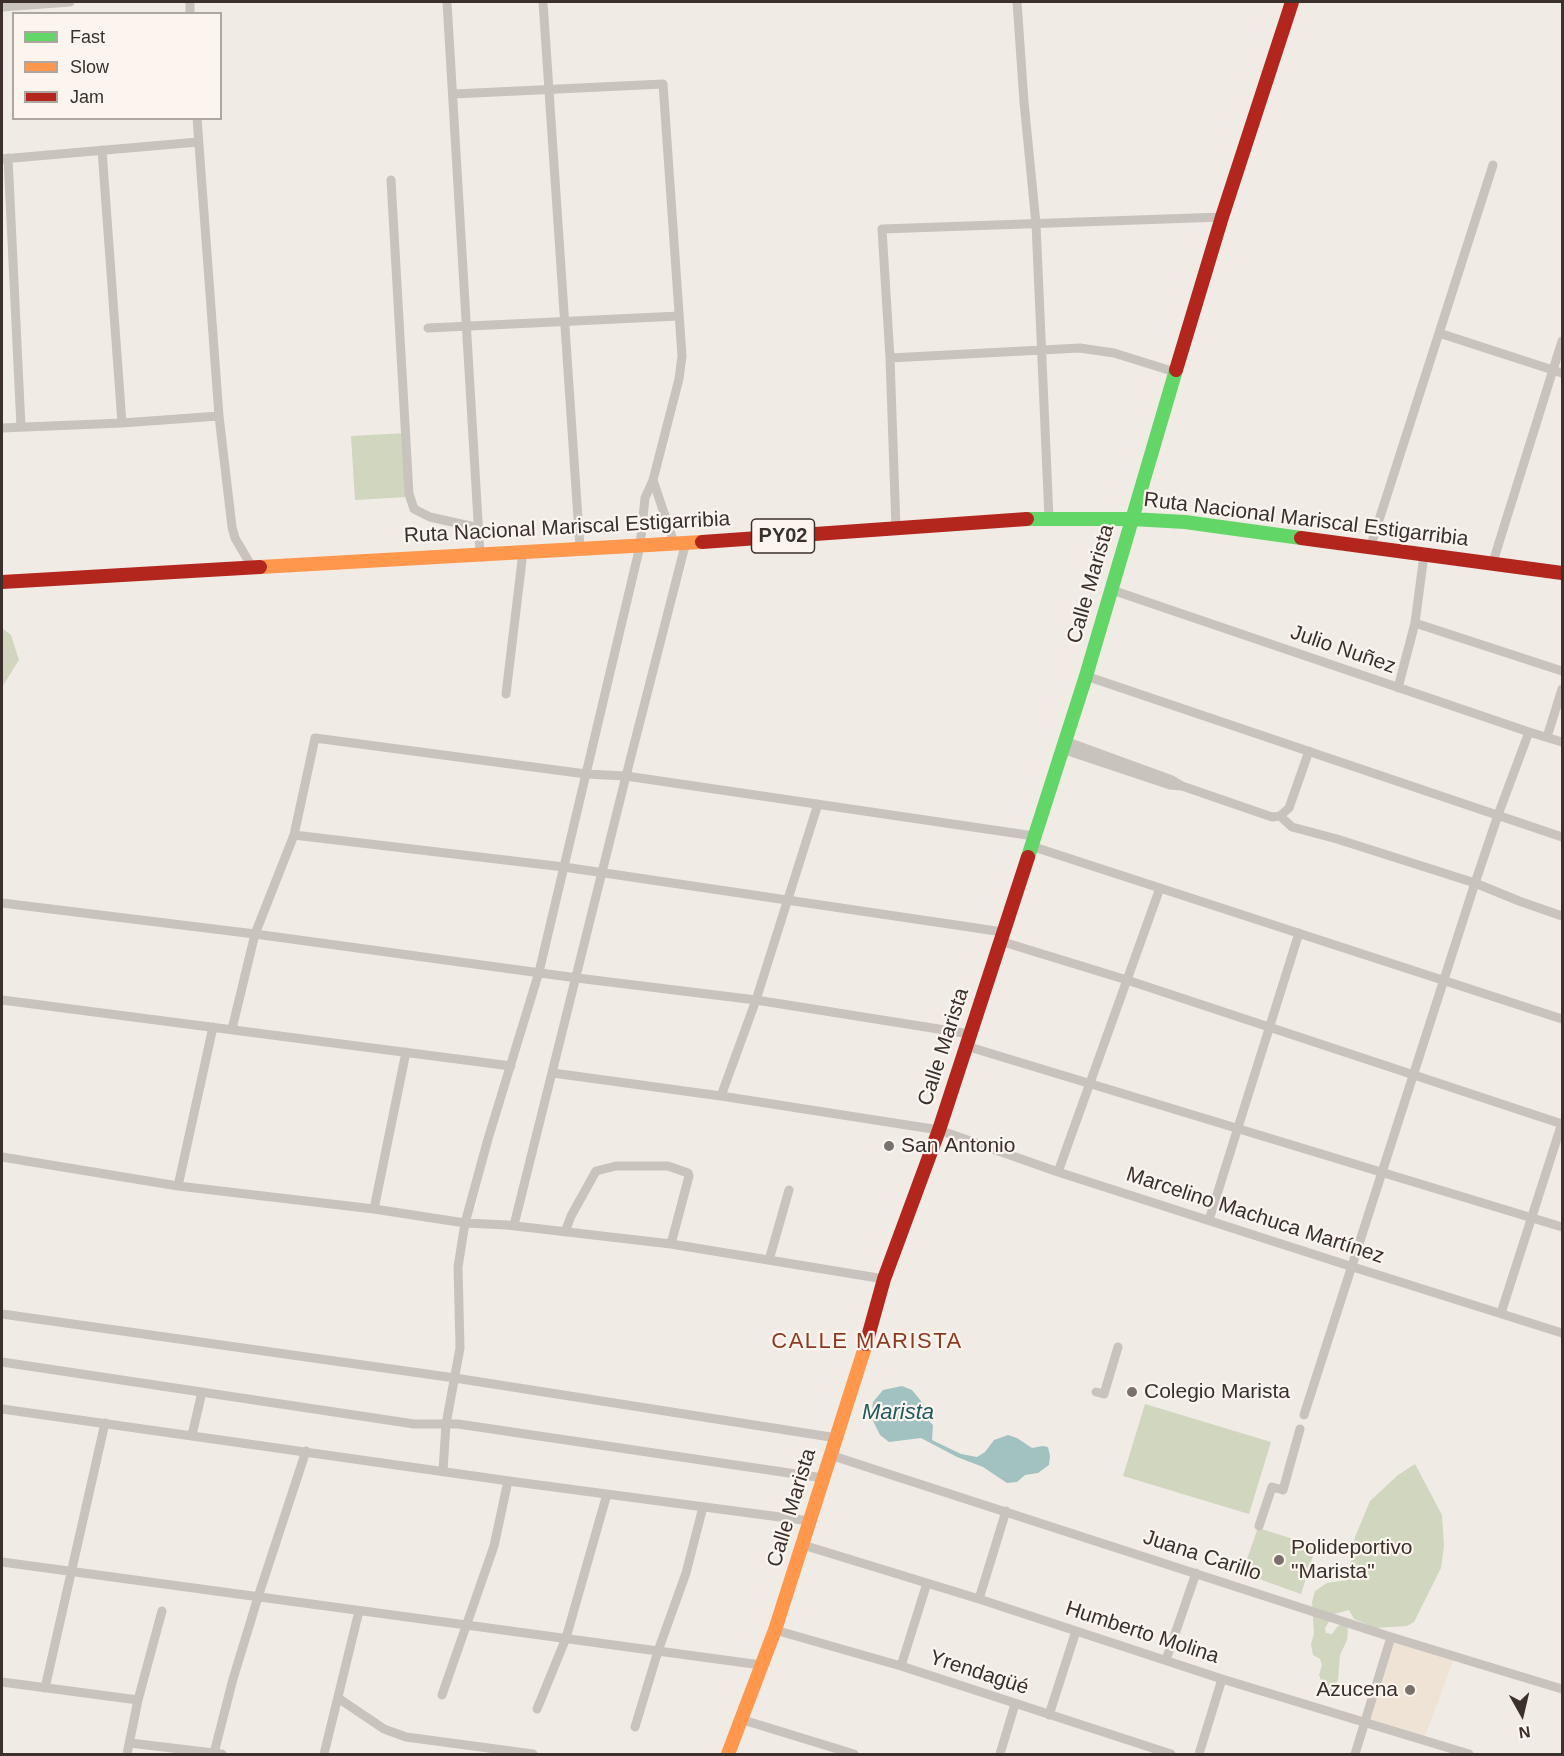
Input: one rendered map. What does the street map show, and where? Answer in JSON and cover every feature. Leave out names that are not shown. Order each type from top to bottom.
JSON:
[{"type":"street","points":[[2,7],[70,2]]},
{"type":"street","points":[[447,2],[480,554]]},
{"type":"street","points":[[543,2],[580,548]]},
{"type":"street","points":[[1017,2],[1036,224],[1049,518]]},
{"type":"street","name":"Calle Marista","points":[[728,1755],[775,1630],[867,1342],[884,1280],[939,1130],[1064,745],[1112,590],[1174,372],[1292,2]]},
{"type":"street","points":[[443,1471],[446,1424],[460,1348],[458,1267],[465,1223],[539,972],[640,546],[645,498],[653,480],[679,379],[682,356],[663,84],[454,94]]},
{"type":"street","points":[[197,120],[219,416],[232,527],[235,538],[252,567]]},
{"type":"street","points":[[21,427],[5,158],[198,142]]},
{"type":"street","points":[[102,150],[122,423]]},
{"type":"street","points":[[1370,548],[1493,165]]},
{"type":"street","points":[[391,180],[409,495],[414,509],[430,517],[479,528]]},
{"type":"street","points":[[896,528],[890,358],[882,229],[1222,217]]},
{"type":"street","points":[[428,328],[680,316]]},
{"type":"street","points":[[1439,333],[1558,371]]},
{"type":"street","points":[[1492,565],[1558,371],[1563,341]]},
{"type":"street","points":[[890,358],[1080,348],[1114,352],[1174,372]]},
{"type":"street","points":[[2,428],[219,416]]},
{"type":"street","points":[[514,1226],[603,873],[680,542],[653,480]]},
{"type":"street","name":"Ruta Nacional Mariscal Estigarribia","points":[[2,582],[640,546],[1049,518],[1185,522],[1563,573]]},
{"type":"street","points":[[506,694],[524,552]]},
{"type":"street","points":[[1398,687],[1415,623],[1424,555]]},
{"type":"street","name":"Julio Nuñez","points":[[1112,590],[1563,742]]},
{"type":"street","points":[[1415,623],[1563,671]]},
{"type":"street","points":[[1086,676],[1563,837]]},
{"type":"street","points":[[1547,737],[1563,689]]},
{"type":"street","points":[[1304,1415],[1475,883],[1529,732]]},
{"type":"street","points":[[232,1029],[255,934],[294,835],[315,738],[586,774],[626,776],[818,804],[1033,841],[1160,888],[1563,1019]]},
{"type":"street","points":[[1064,745],[1170,785],[1182,786],[1272,817],[1280,816],[1289,808],[1308,751]]},
{"type":"street","points":[[721,1096],[756,1000],[818,804]]},
{"type":"street","points":[[1280,816],[1292,827],[1475,883],[1563,916]]},
{"type":"street","points":[[294,835],[564,867],[789,899],[1002,936],[1127,980],[1562,1124],[1501,1313]]},
{"type":"street","points":[[1058,1172],[1160,888]]},
{"type":"street","points":[[2,903],[756,1000],[968,1040],[1090,1083],[1563,1227]]},
{"type":"street","points":[[1209,1220],[1299,933]]},
{"type":"street","points":[[2,1000],[511,1066]]},
{"type":"street","points":[[178,1186],[213,1027]]},
{"type":"street","points":[[374,1209],[406,1052]]},
{"type":"street","name":"Marcelino Machuca Martínez","points":[[553,1073],[939,1130],[1058,1172],[1353,1268],[1563,1333]]},
{"type":"street","points":[[2,1157],[178,1186],[374,1209],[465,1223],[514,1226],[672,1244],[884,1280]]},
{"type":"street","points":[[565,1232],[571,1216],[596,1171],[616,1166],[668,1166],[688,1173],[689,1176],[672,1244]]},
{"type":"street","points":[[769,1260],[789,1190]]},
{"type":"street","points":[[2,1314],[455,1378],[837,1438]]},
{"type":"street","points":[[1096,1392],[1104,1394],[1119,1347]]},
{"type":"street","points":[[2,1362],[414,1424],[458,1424],[823,1478]]},
{"type":"street","points":[[192,1435],[202,1392]]},
{"type":"street","points":[[2,1409],[508,1481],[810,1521]]},
{"type":"street","points":[[45,1688],[105,1423]]},
{"type":"street","points":[[1259,1526],[1272,1487],[1283,1490],[1300,1429]]},
{"type":"street","points":[[130,1743],[218,1754],[233,1679],[306,1451]]},
{"type":"street","name":"Juana Carillo","points":[[830,1455],[1391,1637],[1563,1689]]},
{"type":"street","points":[[442,1695],[494,1546],[508,1481]]},
{"type":"street","points":[[537,1709],[566,1638],[607,1494]]},
{"type":"street","points":[[635,1727],[658,1651],[686,1573],[703,1507]]},
{"type":"street","points":[[979,1599],[1006,1511]]},
{"type":"street","name":"Humberto Molina","points":[[803,1545],[927,1582],[1222,1679],[1469,1755]]},
{"type":"street","points":[[2,1562],[761,1665]]},
{"type":"street","points":[[1167,1660],[1196,1573]]},
{"type":"street","points":[[902,1666],[927,1582]]},
{"type":"street","points":[[127,1755],[138,1700],[162,1611]]},
{"type":"street","points":[[324,1755],[360,1611]]},
{"type":"street","name":"Yrendagüé","points":[[775,1630],[902,1666],[1170,1755]]},
{"type":"street","points":[[1049,1715],[1076,1631]]},
{"type":"street","points":[[1355,1755],[1391,1637]]},
{"type":"street","points":[[1199,1755],[1222,1679]]},
{"type":"street","points":[[2,1682],[138,1700]]},
{"type":"street","points":[[338,1698],[384,1730],[406,1737],[533,1755]]},
{"type":"street","points":[[1000,1755],[1015,1704]]},
{"type":"street","points":[[740,1719],[855,1755]]},
{"type":"green space","points":[[405,433],[408,497],[355,500],[351,436]]},
{"type":"green space","points":[[2,628],[11,635],[19,660],[2,687]]},
{"type":"green space","points":[[1145,1404],[1271,1442],[1249,1514],[1123,1476]]},
{"type":"green space","points":[[1415,1464],[1442,1515],[1444,1546],[1441,1568],[1414,1622],[1407,1626],[1375,1628],[1354,1619],[1349,1610],[1334,1614],[1325,1628],[1326,1633],[1332,1634],[1338,1626],[1346,1624],[1348,1629],[1347,1640],[1340,1655],[1338,1680],[1329,1693],[1319,1675],[1322,1665],[1320,1659],[1313,1655],[1311,1644],[1314,1634],[1312,1602],[1315,1591],[1327,1583],[1348,1580],[1355,1537],[1370,1501],[1398,1475]]},
{"type":"green space","name":"Polideportivo \"Marista\"","points":[[1258,1528],[1316,1546],[1301,1594],[1242,1573]]},
{"type":"shaded area","name":"Azucena","points":[[1394,1637],[1454,1659],[1424,1738],[1368,1720]]},
{"type":"water","name":"Marista","points":[[902,1386],[912,1390],[925,1406],[928,1420],[933,1425],[932,1440],[961,1454],[977,1457],[985,1452],[994,1440],[1008,1435],[1032,1448],[1048,1447],[1049,1465],[1038,1473],[1025,1475],[1017,1482],[1007,1483],[983,1467],[957,1457],[921,1438],[889,1442],[880,1435],[871,1417],[873,1402],[883,1390]]},
{"type":"traffic: fast","points":[[1028,857],[1086,676],[1176,370]]},
{"type":"traffic: fast","points":[[1027,519],[1132,519],[1185,522],[1301,538]]},
{"type":"traffic: slow","points":[[260,567],[702,542]]},
{"type":"traffic: slow","points":[[728,1754],[775,1630],[866,1344]]},
{"type":"traffic: jam","points":[[1176,370],[1222,217],[1292,2]]},
{"type":"traffic: jam","points":[[702,542],[1027,519]]},
{"type":"traffic: jam","points":[[1301,538],[1562,573]]},
{"type":"traffic: jam","points":[[2,582],[260,567]]},
{"type":"traffic: jam","points":[[866,1344],[884,1279],[939,1130],[1028,857]]},
{"type":"place","name":"San Antonio","points":[[889,1146]]},
{"type":"place","name":"Colegio Marista","points":[[1132,1392]]},
{"type":"place","name":"Polideportivo \"Marista\"","points":[[1279,1560]]},
{"type":"place","name":"Azucena","points":[[1410,1690]]},
{"type":"district","name":"CALLE MARISTA","points":[[867,1342]]}]
